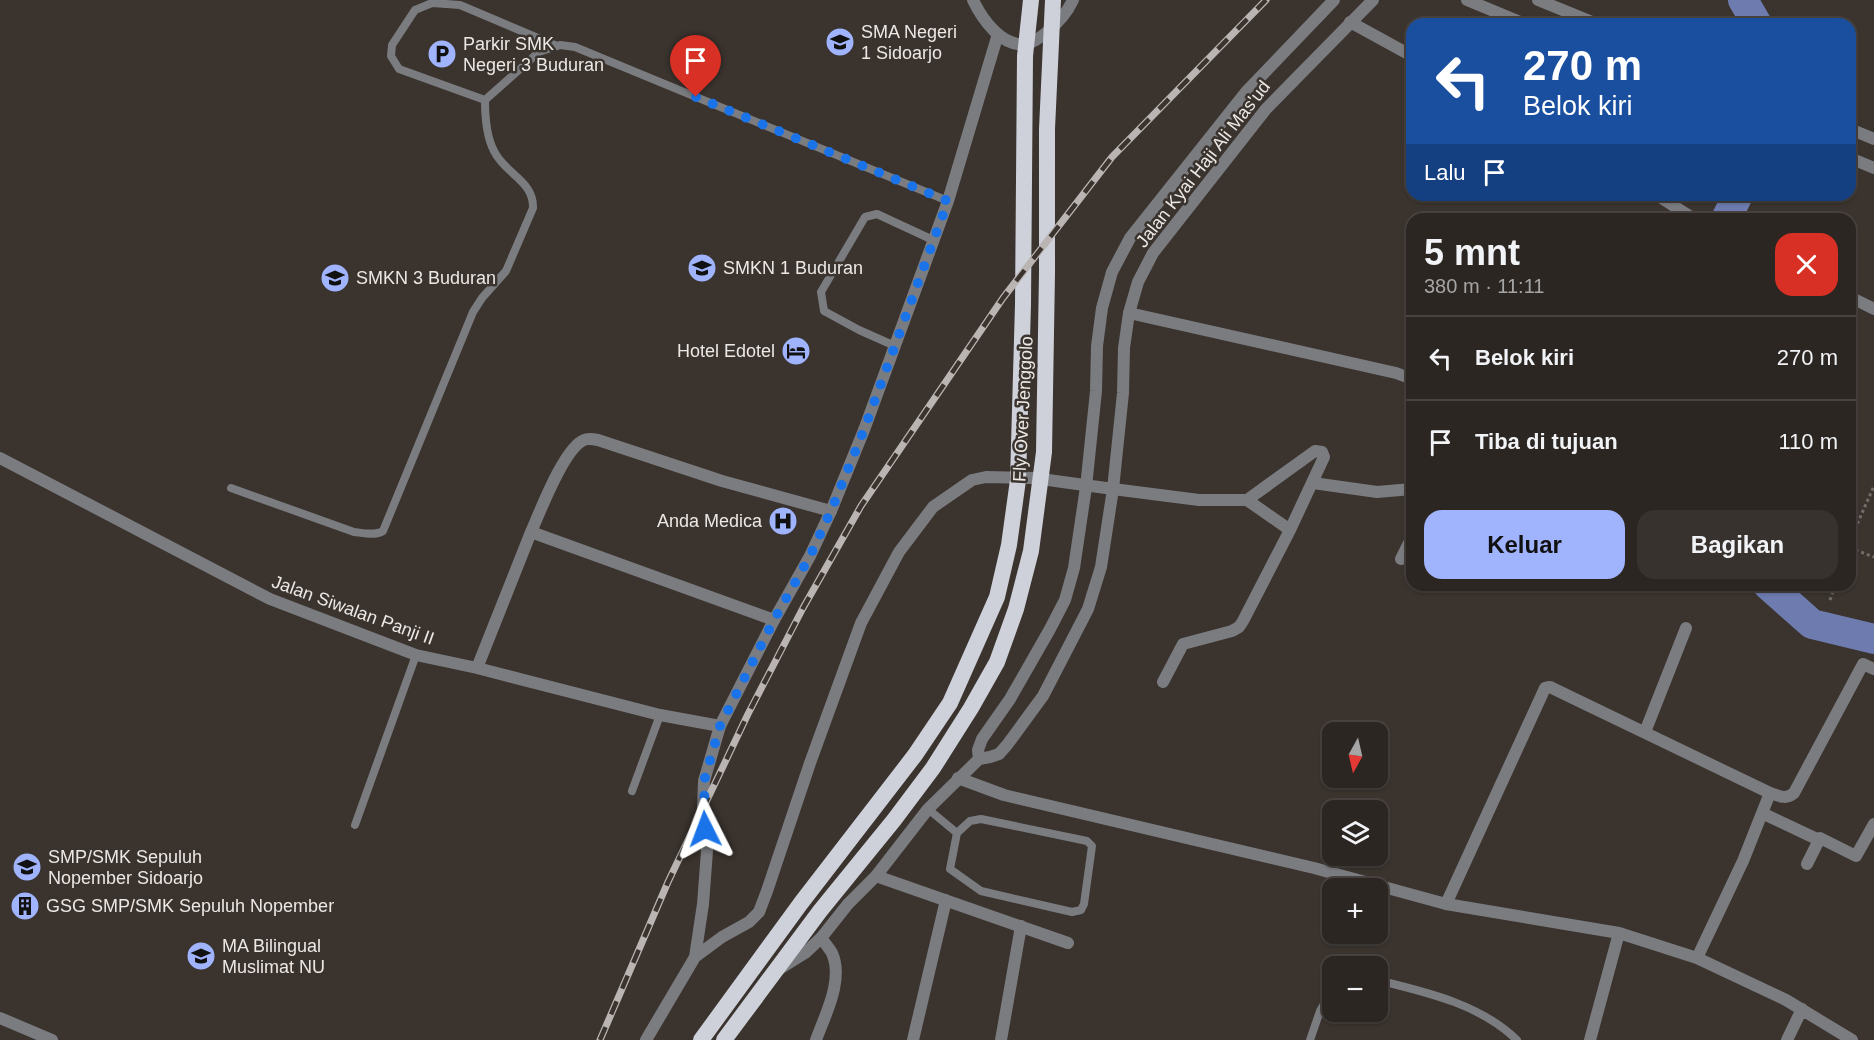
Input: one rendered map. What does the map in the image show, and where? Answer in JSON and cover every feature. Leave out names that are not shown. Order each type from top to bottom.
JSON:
[{"type":"highway","name":"Fly Over Jenggolo","points":[[701,1040],[760,957],[915,755],[950,703],[997,597],[1009,545],[1018,480],[1023,304],[1025,56],[1031,0]]},
{"type":"highway","name":"Fly Over Jenggolo","points":[[723,1040],[820,911],[933,768],[997,662],[1016,609],[1031,551],[1044,452],[1047,129],[1053,0]]},
{"type":"street","points":[[973,0],[979,14],[998,34],[1020,44],[1029,44],[1039,38],[1055,26],[1071,5],[1080,0]]},
{"type":"street","name":"Jalan Kyai Haji Ali Mas'ud","points":[[1334,0],[1246,92],[1130,238],[1112,272],[1102,308],[1097,346],[1096,391],[1074,568],[1065,600],[1010,699],[982,740],[978,750],[979,759],[999,754],[1043,696],[1089,609],[1101,567],[1113,489],[1123,393],[1124,348],[1129,313],[1138,282],[1153,253],[1266,110],[1373,0]]},
{"type":"street","points":[[1467,0],[1510,18]]},
{"type":"street","points":[[1538,0],[1582,18]]},
{"type":"street","points":[[1350,22],[1406,53]]},
{"type":"street","points":[[646,1040],[695,957],[703,904],[706,860],[704,781],[720,726],[774,620],[810,556],[864,430],[948,201],[998,34]]},
{"type":"street","points":[[1856,132],[1874,139]]},
{"type":"street","points":[[1856,161],[1874,168]]},
{"type":"street","points":[[1666,201],[1685,213]]},
{"type":"street","points":[[1856,300],[1874,309]]},
{"type":"street","points":[[1129,313],[1406,377]]},
{"type":"street","points":[[477,668],[544,498],[566,459],[577,444],[586,439],[598,440],[722,481],[831,511]]},
{"type":"street","points":[[1163,682],[1184,644],[1239,627],[1313,483],[1324,458],[1322,452],[1315,451],[1247,500]]},
{"type":"street","name":"Jalan Siwalan Panji II","points":[[0,458],[270,599],[416,655],[477,668],[660,715],[720,726]]},
{"type":"street","points":[[695,957],[722,937],[749,922],[759,912],[861,623],[899,552],[933,507],[972,480],[986,477],[1034,478],[1199,500],[1247,500],[1290,530]]},
{"type":"street","points":[[1313,483],[1377,492],[1406,490]]},
{"type":"street","points":[[531,532],[774,620]]},
{"type":"street","points":[[1401,559],[1406,549]]},
{"type":"street","points":[[1645,732],[1686,628]]},
{"type":"street","points":[[1446,904],[1545,688],[1550,687],[1784,798],[1794,793],[1863,664],[1874,669]]},
{"type":"street","points":[[776,971],[805,953],[821,938],[848,904],[876,876],[928,809],[979,759]]},
{"type":"street","points":[[958,778],[1004,795],[1314,868],[1446,904],[1619,933],[1696,958],[1802,1009],[1852,1040]]},
{"type":"street","points":[[1696,958],[1739,870],[1770,793]]},
{"type":"street","points":[[1762,813],[1856,856],[1874,824]]},
{"type":"street","points":[[1806,864],[1819,840]]},
{"type":"street","points":[[876,876],[1068,943]]},
{"type":"street","points":[[913,1040],[946,900]]},
{"type":"street","points":[[1001,1040],[1021,926]]},
{"type":"street","points":[[1590,1040],[1619,933]]},
{"type":"street","points":[[816,1040],[833,992],[836,972],[833,955],[821,938]]},
{"type":"street","points":[[1787,1040],[1802,1009]]},
{"type":"street","points":[[0,1018],[52,1040]]},
{"type":"lane","points":[[485,100],[399,69],[391,56],[392,45],[415,10],[432,3],[460,5],[558,46],[575,47],[948,201]]},
{"type":"lane","points":[[485,100],[539,52],[558,46]]},
{"type":"lane","points":[[231,488],[354,532],[379,534],[383,531],[473,312],[506,271],[533,208],[534,197],[529,189],[508,169],[494,151],[486,124],[485,100]]},
{"type":"lane","points":[[895,346],[824,311],[821,292],[865,217],[877,214],[933,240]]},
{"type":"lane","points":[[355,825],[416,655]]},
{"type":"lane","points":[[632,791],[660,715]]},
{"type":"lane","points":[[928,809],[957,832]]},
{"type":"lane","points":[[981,819],[1087,841],[1092,846],[1081,910],[1072,912],[981,891],[950,869],[957,832],[970,821],[981,819]]},
{"type":"lane","points":[[1388,983],[1446,999],[1480,1013],[1496,1021],[1517,1040]]},
{"type":"lane","points":[[1310,1040],[1322,1009]]},
{"type":"path","points":[[1856,526],[1874,486]]},
{"type":"path","points":[[1856,550],[1874,557]]},
{"type":"path","points":[[1830,600],[1833,591]]},
{"type":"waterway","points":[[1743,0],[1754,18]]},
{"type":"waterway","points":[[1729,213],[1735,201]]},
{"type":"waterway","points":[[1775,591],[1812,624],[1874,639]]},
{"type":"railway","points":[[600,1040],[668,882],[748,714],[803,608],[861,506],[1003,298],[1112,157],[1266,0]]},
{"type":"place","name":"SMA Negeri 1 Sidoarjo","points":[[840,42]]},
{"type":"place","name":"Parkir SMK Negeri 3 Buduran","points":[[442,54]]},
{"type":"place","name":"SMKN 1 Buduran","points":[[702,268]]},
{"type":"place","name":"SMKN 3 Buduran","points":[[335,278]]},
{"type":"place","name":"Hotel Edotel","points":[[796,351]]},
{"type":"place","name":"Anda Medica","points":[[783,521]]},
{"type":"place","name":"SMP/SMK Sepuluh Nopember Sidoarjo","points":[[27,867]]},
{"type":"place","name":"GSG SMP/SMK Sepuluh Nopember","points":[[25,906]]},
{"type":"place","name":"MA Bilingual Muslimat NU","points":[[201,956]]},
{"type":"route","points":[[696,97],[948,201],[864,430],[831,511],[810,556],[774,620],[720,726],[704,781],[705,829]]}]
